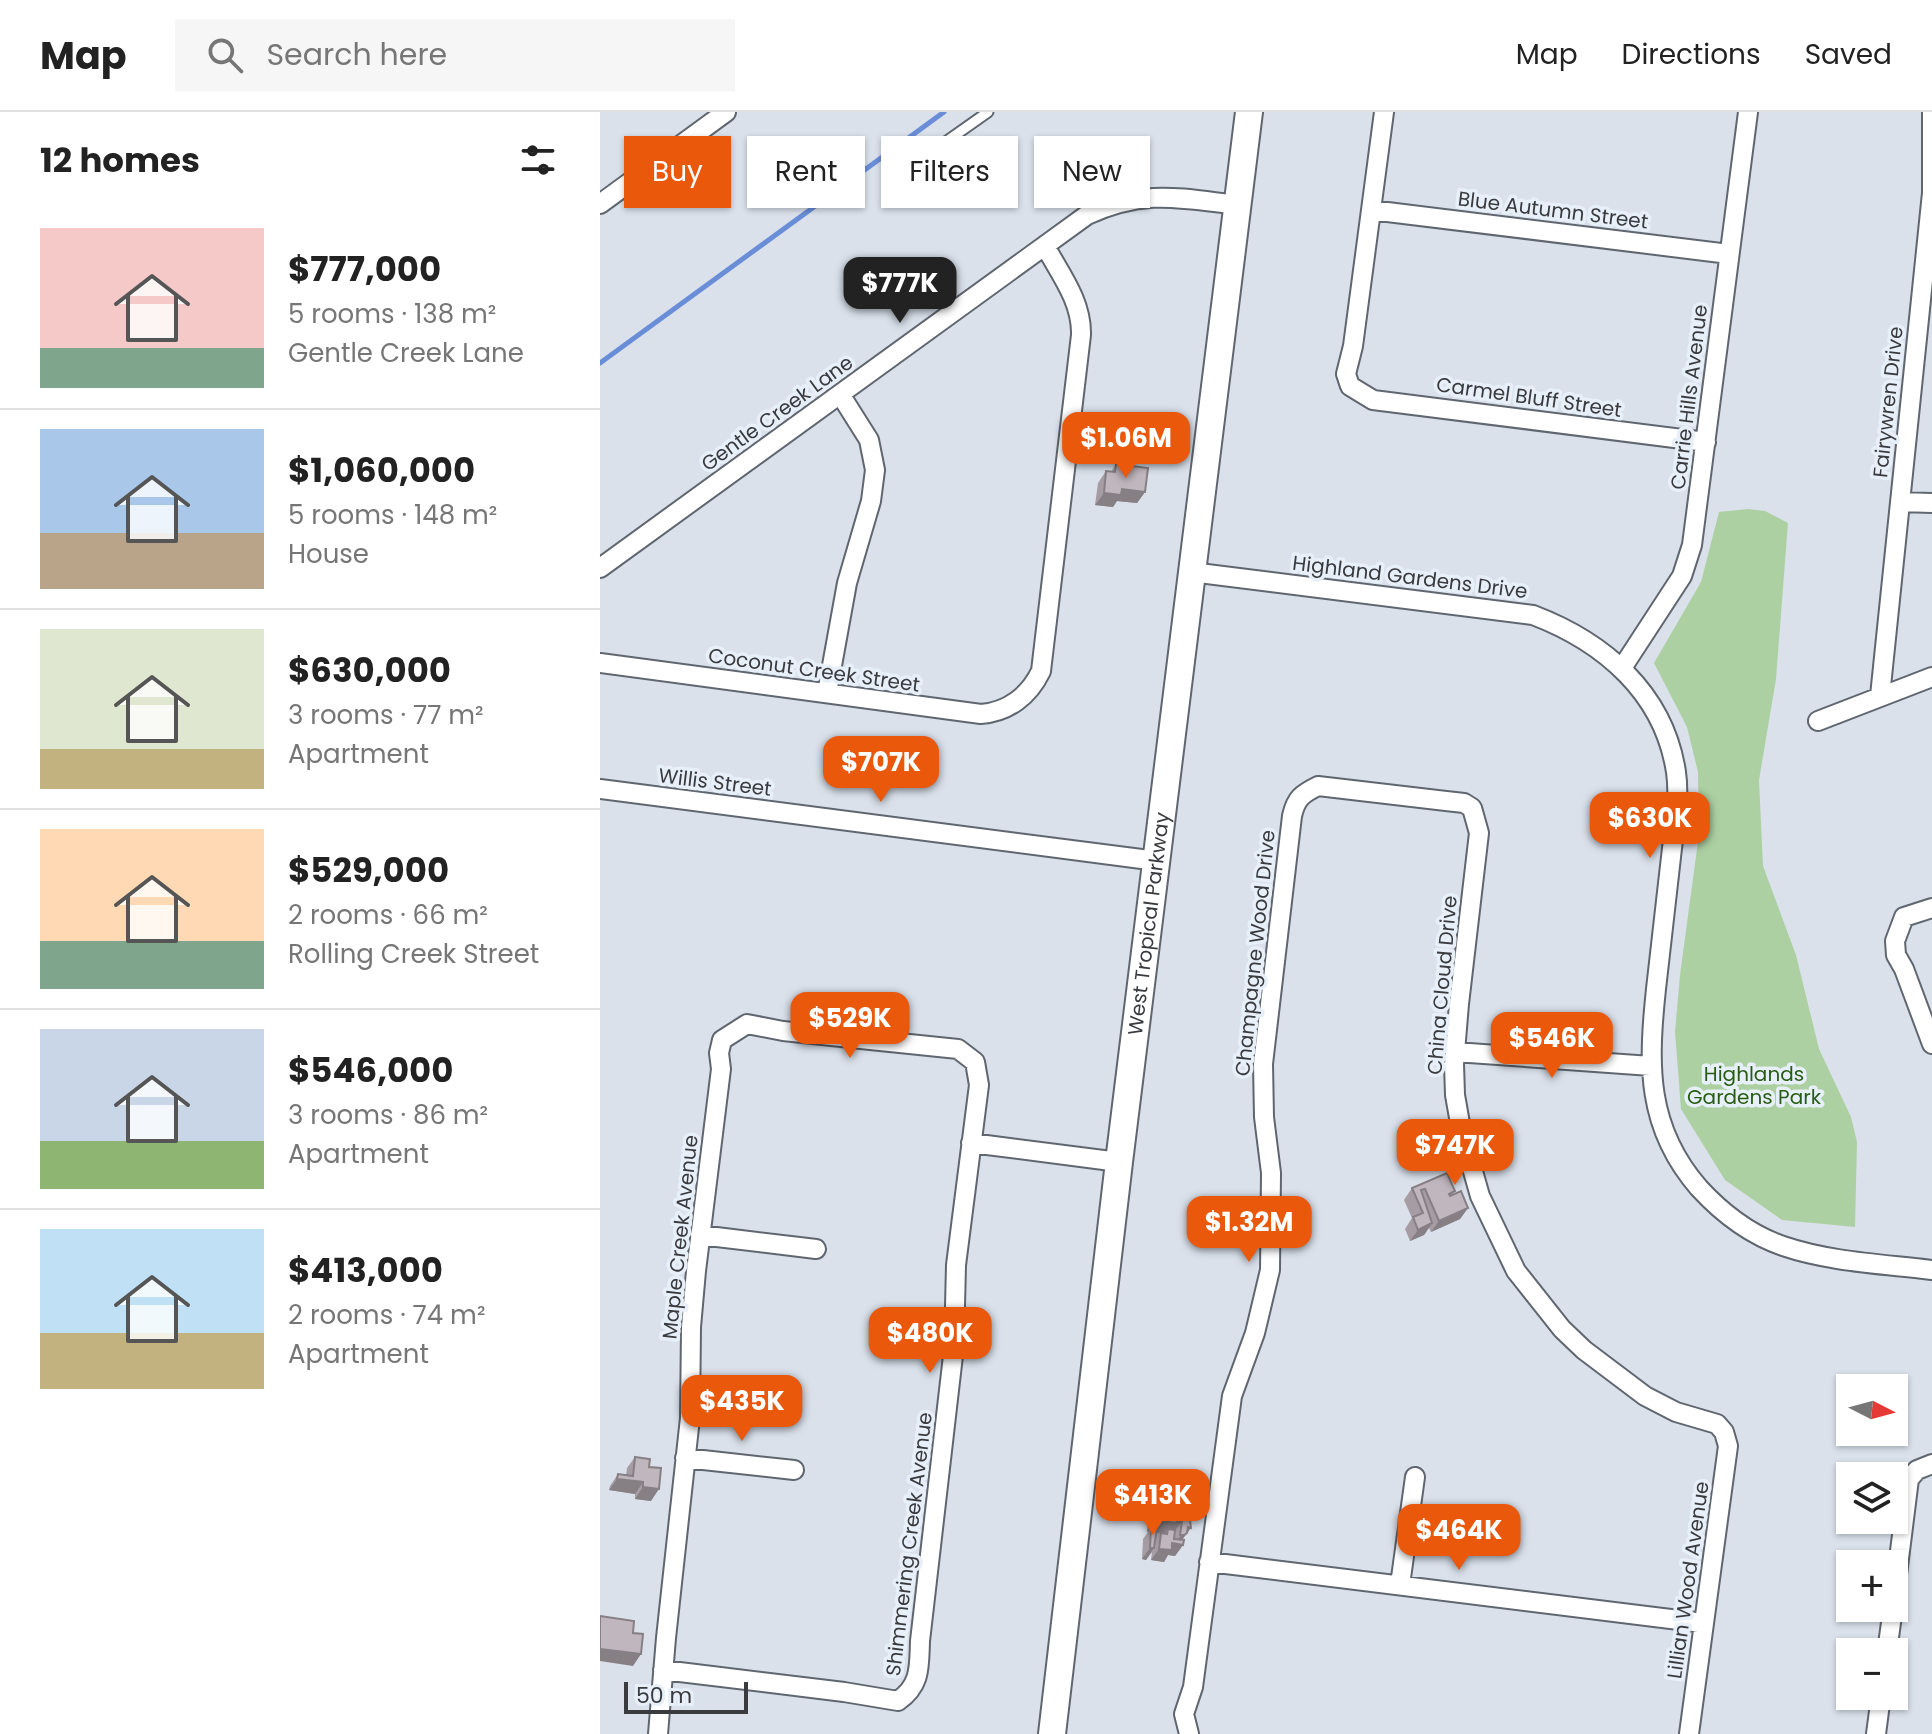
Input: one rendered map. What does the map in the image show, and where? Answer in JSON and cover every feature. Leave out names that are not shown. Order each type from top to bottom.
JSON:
[{"type":"main road","name":"West Tropical Parkway","points":[[1052,1734],[1119,1162],[1249,112]]},
{"type":"street","points":[[600,204],[726,112]]},
{"type":"street","points":[[1371,210],[1384,112]]},
{"type":"street","name":"Carrie Hills Avenue","points":[[1622,668],[1688,562],[1748,112]]},
{"type":"street","name":"Fairywren Drive","points":[[1880,696],[1932,193],[1932,112]]},
{"type":"street","name":"Gentle Creek Lane","points":[[600,568],[1087,215],[1132,199],[1169,197],[1238,205]]},
{"type":"street","name":"Blue Autumn Street","points":[[1371,210],[1729,254]]},
{"type":"street","name":"Carmel Bluff Street","points":[[1371,210],[1353,346],[1346,374],[1350,386],[1373,400],[1706,442]]},
{"type":"street","name":"Coconut Creek Street","points":[[600,663],[981,714],[1004,709],[1028,693],[1041,671],[1081,335],[1078,305],[1045,246]]},
{"type":"street","points":[[827,693],[847,583],[871,501],[875,470],[869,440],[840,394]]},
{"type":"street","points":[[1900,502],[1932,503]]},
{"type":"street","name":"Highland Gardens Drive","points":[[1191,572],[1533,615],[1579,636],[1622,668],[1657,715],[1668,738],[1677,793],[1650,1046],[1659,1120],[1671,1147],[1686,1172],[1731,1218],[1781,1246],[1811,1254],[1932,1270]]},
{"type":"street","points":[[1818,721],[1932,677]]},
{"type":"street","name":"Champagne Wood Drive","points":[[1189,1734],[1184,1714],[1193,1687],[1232,1396],[1260,1318],[1270,1270],[1271,1173],[1264,1117],[1263,1064],[1296,801],[1302,793],[1318,786],[1329,786],[1464,803],[1472,808]]},
{"type":"street","name":"Willis Street","points":[[600,789],[1157,861]]},
{"type":"street","name":"China Cloud Drive","points":[[1472,808],[1479,833],[1455,1052],[1455,1095],[1469,1163],[1480,1196],[1516,1271],[1562,1329],[1605,1367],[1645,1396],[1676,1412],[1709,1420],[1724,1432]]},
{"type":"street","points":[[1932,908],[1904,917],[1898,927],[1896,955],[1932,1044]]},
{"type":"street","name":"Maple Creek Avenue","points":[[658,1734],[692,1388],[691,1327],[722,1040],[747,1024],[761,1025],[798,1033],[946,1047],[967,1054],[975,1062]]},
{"type":"street","points":[[1455,1052],[1651,1066]]},
{"type":"street","name":"Shimmering Creek Avenue","points":[[663,1670],[844,1692],[887,1701],[898,1701],[907,1695],[918,1678],[954,1347],[956,1265],[979,1085],[975,1062]]},
{"type":"street","points":[[971,1143],[1119,1162]]},
{"type":"street","points":[[700,1235],[816,1249]]},
{"type":"street","name":"Lillian Wood Avenue","points":[[1689,1734],[1719,1502],[1728,1455],[1724,1432]]},
{"type":"street","points":[[685,1458],[794,1470]]},
{"type":"street","points":[[1900,1550],[1909,1479],[1924,1467]]},
{"type":"street","points":[[1400,1585],[1415,1477]]},
{"type":"street","points":[[1209,1562],[1703,1623]]},
{"type":"street","points":[[1876,1734],[1879,1710]]},
{"type":"lane","points":[[954,136],[988,112]]},
{"type":"green space","name":"Highlands Gardens Park","points":[[1765,511],[1788,523],[1776,679],[1759,780],[1763,866],[1796,955],[1819,1049],[1851,1117],[1857,1142],[1855,1227],[1782,1220],[1725,1180],[1681,1109],[1675,1032],[1699,834],[1698,772],[1687,727],[1654,663],[1701,582],[1719,512]]},
{"type":"building","points":[[1116,464],[1148,468],[1145,492],[1122,489],[1121,495],[1104,493],[1106,471],[1115,472]]},
{"type":"building","points":[[1447,1173],[1455,1191],[1450,1196],[1461,1191],[1468,1208],[1439,1221],[1425,1189],[1421,1190],[1432,1223],[1418,1230],[1413,1217],[1423,1213],[1412,1188]]},
{"type":"building","points":[[635,1457],[650,1459],[649,1467],[661,1468],[659,1489],[643,1487],[643,1482],[617,1479],[618,1474],[633,1476]]},
{"type":"building","points":[[1156,1508],[1189,1512],[1191,1528],[1188,1527],[1187,1533],[1180,1535],[1182,1521],[1155,1520]]},
{"type":"building","points":[[1151,1527],[1157,1528],[1154,1548],[1150,1548]]},
{"type":"building","points":[[1168,1529],[1175,1530],[1174,1539],[1184,1540],[1183,1545],[1172,1543],[1172,1550],[1159,1549],[1161,1533],[1167,1534]]},
{"type":"building","points":[[600,1616],[634,1621],[633,1633],[643,1634],[641,1654],[600,1649]]},
{"type":"waterway","points":[[600,363],[944,112]]}]
